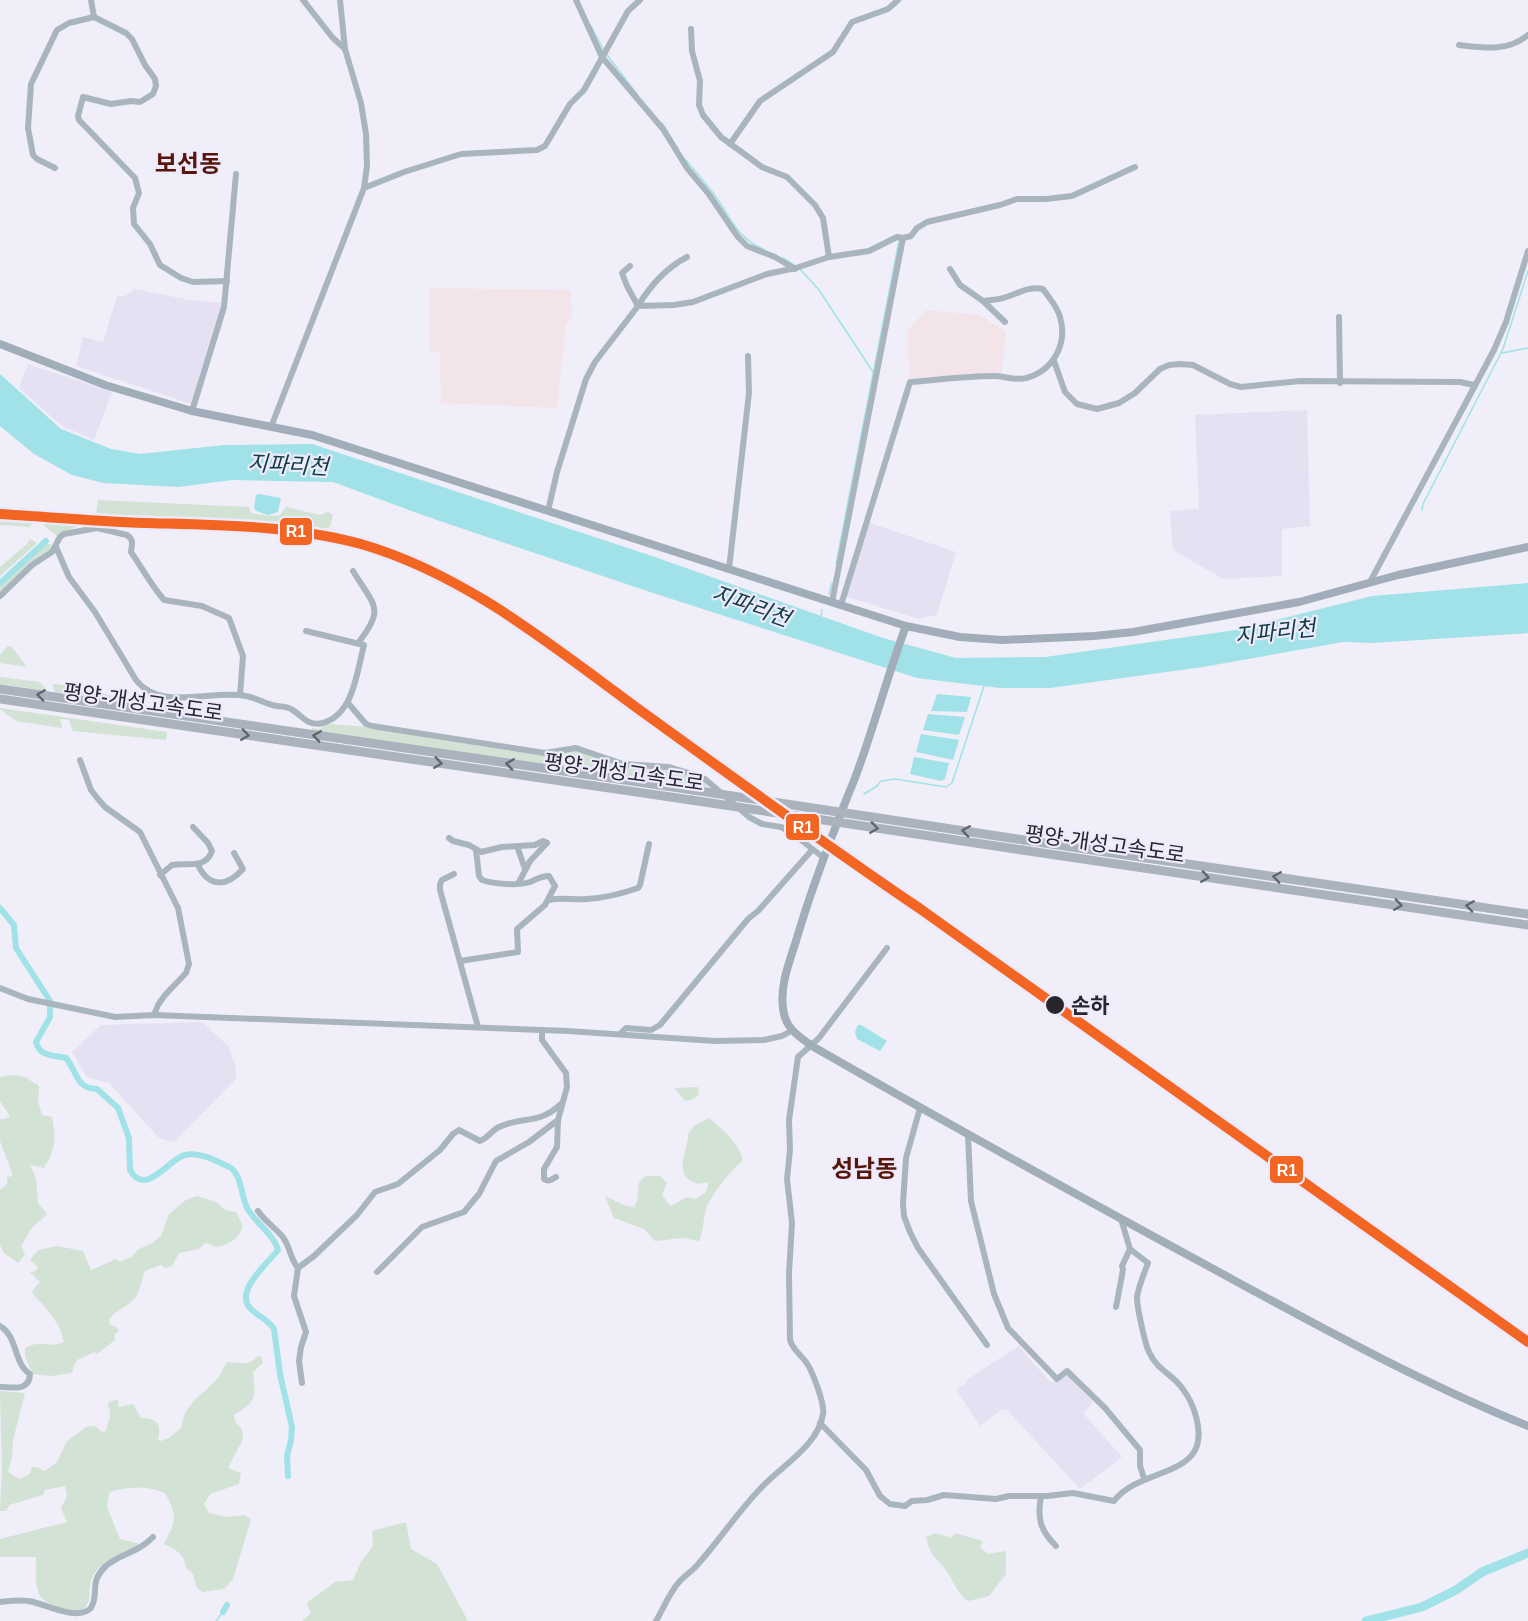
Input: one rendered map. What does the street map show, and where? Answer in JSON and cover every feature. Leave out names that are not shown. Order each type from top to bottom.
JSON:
[{"type":"highway","name":"평양-개성고속도로","points":[[0,689],[1528,924]]},
{"type":"highway","name":"평양-개성고속도로","points":[[0,699],[692,795]]},
{"type":"highway","name":"평양-개성고속도로","points":[[1023,845],[1528,914]]},
{"type":"main road","points":[[0,344],[105,385],[192,411],[312,435],[832,603],[906,626],[960,637],[1002,640],[1133,632],[1288,604],[1370,582],[1528,547]]},
{"type":"main road","points":[[906,626],[855,777],[807,905],[783,989],[783,1008],[791,1031],[812,1046],[968,1135],[1378,1358],[1477,1405],[1528,1426]]},
{"type":"street","points":[[91,0],[94,17]]},
{"type":"street","points":[[303,0],[332,37],[345,49]]},
{"type":"street","points":[[271,427],[364,188],[367,166],[366,134],[361,103],[345,49],[340,0]]},
{"type":"street","points":[[576,0],[602,57],[663,129],[687,168],[708,193],[738,237],[747,246],[798,268]]},
{"type":"street","points":[[364,188],[415,168],[461,154],[545,146],[570,104],[584,90],[628,11],[640,0]]},
{"type":"street","points":[[730,144],[760,101],[833,52],[852,22],[888,9],[898,0]]},
{"type":"street","points":[[55,168],[33,155],[28,128],[31,84],[57,30],[69,23],[94,17],[126,33],[132,39],[155,79],[156,86],[153,94],[140,102],[111,104],[83,97],[79,120],[135,178],[139,193],[133,208],[134,224],[150,244],[160,265],[181,278],[193,282],[227,281]]},
{"type":"street","points":[[691,29],[692,51],[700,81],[699,105],[721,137],[762,167],[787,177],[815,205],[823,218],[829,257]]},
{"type":"street","points":[[1459,45],[1507,46],[1517,44],[1528,35]]},
{"type":"street","points":[[638,306],[693,302],[767,274],[798,268],[829,257],[869,251],[897,237],[911,236],[917,228],[927,222],[1017,199],[1072,196],[1135,167]]},
{"type":"street","points":[[192,411],[224,307],[236,174]]},
{"type":"street","points":[[832,603],[903,238]]},
{"type":"street","points":[[1370,582],[1494,350],[1506,322],[1528,251]]},
{"type":"street","points":[[548,511],[557,472],[586,379],[595,362],[638,306],[648,289],[678,262],[687,257]]},
{"type":"street","points":[[630,266],[622,273],[638,306]]},
{"type":"street","points":[[950,269],[960,285],[983,301],[1005,322]]},
{"type":"street","points":[[841,605],[910,382],[993,376],[1023,379],[1035,375],[1054,361],[1062,328],[1057,309],[1042,289],[1035,287],[1024,289],[1003,298],[983,301]]},
{"type":"street","points":[[1339,317],[1340,383]]},
{"type":"street","points":[[729,569],[749,393],[748,356]]},
{"type":"street","points":[[1054,361],[1065,392],[1077,404],[1097,409],[1119,403],[1135,393],[1160,369],[1169,365],[1193,365],[1230,384],[1241,387],[1300,381],[1460,382],[1474,385]]},
{"type":"street","points":[[0,596],[26,569],[48,555],[56,547],[60,537],[80,530],[97,528],[127,535],[133,543],[131,552],[149,582],[164,600],[202,606],[229,618],[243,656],[240,695]]},
{"type":"street","points":[[56,547],[69,577],[95,612],[140,685],[155,694],[173,697],[240,695],[287,707],[300,718],[313,724],[323,723],[348,703],[364,645],[306,631]]},
{"type":"street","points":[[353,571],[375,609],[373,622],[357,643]]},
{"type":"street","points":[[348,703],[366,724],[372,726],[545,753],[576,748],[623,764],[669,767],[692,774],[705,779],[743,814],[762,824],[781,827],[824,858]]},
{"type":"street","points":[[80,760],[91,790],[98,799],[140,832],[178,908],[189,964],[186,973],[165,994],[154,1015]]},
{"type":"street","points":[[160,875],[172,865],[198,865],[209,857],[212,851],[208,843],[193,827]]},
{"type":"street","points":[[449,838],[485,852],[502,847],[547,843],[530,861],[519,882]]},
{"type":"street","points":[[548,900],[588,899],[638,888],[649,844]]},
{"type":"street","points":[[517,846],[525,869]]},
{"type":"street","points":[[620,1034],[626,1028],[651,1030],[660,1024],[748,919],[758,912],[812,849]]},
{"type":"street","points":[[460,961],[518,952],[517,929],[548,900],[555,886],[549,876],[529,882],[509,884],[482,880],[479,876],[476,850]]},
{"type":"street","points":[[198,865],[211,882],[220,883],[230,880],[243,869],[234,853]]},
{"type":"street","points":[[454,874],[442,880],[440,884],[477,1027]]},
{"type":"street","points":[[656,1621],[677,1583],[699,1564],[759,1489],[803,1450],[820,1423],[824,1412],[807,1363],[792,1347],[790,1340],[789,1273],[792,1223],[787,1190],[789,1120],[798,1057],[812,1046],[887,948]]},
{"type":"street","points":[[0,988],[28,999],[115,1017],[154,1015],[477,1027],[715,1041],[764,1040],[782,1036],[791,1031]]},
{"type":"street","points":[[542,1031],[542,1040],[566,1074],[567,1087],[558,1120],[557,1147],[543,1173],[546,1180],[550,1181],[556,1177]]},
{"type":"street","points":[[302,1383],[299,1361],[306,1332],[294,1296],[298,1268],[357,1215],[375,1192],[398,1184],[407,1178],[440,1150],[459,1130],[480,1141],[486,1139],[500,1126],[551,1114],[561,1104]]},
{"type":"street","points":[[920,1108],[906,1158],[904,1216],[918,1248],[987,1345]]},
{"type":"street","points":[[377,1272],[422,1227],[464,1212],[479,1194],[496,1161],[529,1142],[558,1120]]},
{"type":"street","points":[[968,1135],[971,1201],[994,1294],[1008,1328],[1057,1379],[1067,1371],[1106,1408],[1140,1450],[1140,1466],[1144,1478]]},
{"type":"street","points":[[258,1211],[266,1222],[284,1238],[298,1268]]},
{"type":"street","points":[[820,1423],[866,1470],[880,1496],[890,1504],[904,1506],[912,1501],[944,1495],[996,1499],[1009,1496],[1078,1493],[1114,1501],[1128,1487],[1144,1478],[1170,1470],[1186,1460],[1194,1452],[1198,1425],[1184,1389],[1159,1368],[1145,1344],[1137,1298],[1148,1263],[1130,1249],[1121,1219]]},
{"type":"street","points":[[1116,1307],[1122,1266],[1130,1249]]},
{"type":"street","points":[[0,1326],[8,1332],[21,1366],[30,1374],[30,1378],[23,1387],[0,1387]]},
{"type":"street","points":[[1041,1496],[1039,1512],[1041,1524],[1044,1534],[1056,1546]]},
{"type":"street","points":[[0,1602],[35,1603],[64,1617],[85,1615],[93,1602],[95,1580],[99,1574],[108,1564],[140,1549],[153,1537]]},
{"type":"shaded area","points":[[429,288],[571,290],[572,316],[566,325],[557,408],[441,403],[440,353],[429,351]]},
{"type":"shaded area","points":[[135,289],[190,300],[223,303],[191,404],[76,366],[83,337],[103,342],[117,296],[125,296]]},
{"type":"shaded area","points":[[926,310],[980,315],[1006,332],[1002,374],[909,378],[908,330]]},
{"type":"shaded area","points":[[28,364],[112,392],[94,440],[62,426],[19,388]]},
{"type":"shaded area","points":[[1307,410],[1310,526],[1282,529],[1282,576],[1223,579],[1173,550],[1170,511],[1199,509],[1195,415]]},
{"type":"shaded area","points":[[864,521],[956,552],[937,615],[919,619],[841,595]]},
{"type":"shaded area","points":[[202,1022],[228,1046],[236,1068],[236,1077],[174,1142],[159,1138],[109,1083],[87,1077],[72,1052],[101,1025]]},
{"type":"shaded area","points":[[1019,1346],[1051,1383],[1067,1374],[1093,1402],[1083,1413],[1122,1457],[1080,1489],[1006,1409],[980,1426],[956,1389]]},
{"type":"green space","points":[[98,500],[249,507],[251,513],[279,516],[286,507],[320,515],[328,512],[333,515],[330,527],[314,530],[245,521],[147,516],[135,518],[96,514]]},
{"type":"green space","points":[[0,517],[34,519],[30,527],[0,525]]},
{"type":"green space","points":[[44,519],[88,521],[57,536],[44,526]]},
{"type":"green space","points":[[30,539],[37,543],[0,576],[0,567]]},
{"type":"green space","points":[[45,544],[51,544],[51,549],[0,592],[0,586]]},
{"type":"green space","points":[[8,646],[12,647],[27,667],[0,663],[0,654]]},
{"type":"green space","points":[[0,677],[40,682],[47,691],[0,684]]},
{"type":"green space","points":[[52,685],[109,695],[126,700],[129,705],[55,692]]},
{"type":"green space","points":[[0,709],[167,732],[166,740],[73,731],[69,720],[60,719],[62,728],[16,721]]},
{"type":"green space","points":[[328,724],[370,727],[512,750],[579,750],[627,767],[665,768],[704,781],[708,787],[312,732],[312,728],[320,729]]},
{"type":"green space","points":[[13,1075],[25,1077],[39,1086],[38,1101],[42,1115],[52,1117],[54,1138],[51,1155],[44,1168],[30,1165],[36,1178],[38,1203],[47,1214],[31,1229],[21,1246],[25,1255],[18,1263],[4,1253],[0,1245],[0,1190],[7,1184],[7,1177],[13,1176],[0,1141],[0,1119],[10,1116],[0,1101],[0,1077]]},
{"type":"green space","points":[[698,1087],[699,1094],[689,1101],[685,1101],[674,1088]]},
{"type":"green space","points":[[709,1118],[734,1142],[743,1160],[722,1183],[709,1203],[699,1241],[683,1238],[655,1241],[644,1229],[614,1218],[605,1196],[623,1205],[634,1207],[639,1182],[645,1176],[660,1176],[667,1183],[662,1195],[670,1206],[685,1198],[700,1197],[704,1193],[708,1182],[698,1184],[690,1180],[683,1169],[683,1162],[688,1134],[694,1126]]},
{"type":"green space","points":[[197,1196],[216,1202],[225,1210],[236,1212],[243,1226],[235,1238],[219,1247],[205,1243],[199,1249],[179,1253],[172,1266],[165,1268],[161,1265],[145,1271],[135,1298],[109,1320],[110,1325],[115,1326],[119,1331],[115,1334],[115,1340],[97,1354],[94,1352],[80,1359],[75,1363],[72,1373],[51,1376],[33,1374],[25,1357],[25,1348],[35,1344],[54,1345],[64,1342],[57,1323],[32,1291],[40,1282],[30,1272],[36,1271],[38,1267],[30,1260],[38,1250],[57,1246],[83,1251],[91,1270],[116,1259],[120,1262],[133,1256],[137,1250],[161,1236],[169,1214],[186,1200]]},
{"type":"green space","points":[[258,1356],[261,1357],[263,1363],[253,1372],[255,1388],[253,1398],[247,1406],[234,1415],[235,1422],[242,1429],[243,1439],[228,1468],[241,1473],[239,1484],[210,1494],[204,1504],[209,1513],[226,1517],[244,1515],[251,1519],[233,1579],[224,1589],[203,1592],[197,1588],[193,1574],[186,1568],[182,1556],[164,1544],[174,1518],[165,1493],[144,1488],[109,1492],[107,1507],[120,1539],[140,1544],[108,1561],[97,1570],[91,1581],[89,1600],[80,1614],[47,1603],[42,1598],[36,1583],[36,1557],[0,1557],[0,1539],[67,1522],[61,1508],[67,1496],[65,1486],[45,1490],[43,1495],[9,1505],[6,1511],[0,1511],[2,1469],[0,1391],[25,1393],[13,1440],[8,1472],[19,1479],[30,1474],[32,1467],[45,1471],[57,1462],[67,1441],[86,1427],[95,1426],[102,1432],[106,1431],[110,1415],[109,1402],[118,1399],[119,1407],[133,1404],[141,1418],[151,1419],[157,1423],[159,1426],[158,1440],[169,1438],[182,1427],[183,1419],[190,1406],[217,1379],[227,1362],[247,1363]]},
{"type":"green space","points":[[406,1522],[411,1549],[437,1564],[468,1621],[302,1621],[311,1613],[307,1603],[335,1582],[353,1580],[361,1562],[373,1546],[372,1531]]},
{"type":"green space","points":[[935,1533],[952,1538],[955,1533],[983,1541],[980,1547],[988,1554],[1006,1551],[1006,1574],[989,1596],[968,1601],[961,1595],[930,1549],[926,1537]]},
{"type":"water","name":"지파리천","points":[[0,374],[61,429],[111,449],[140,454],[224,445],[312,444],[655,557],[883,638],[956,658],[1045,657],[1236,630],[1372,596],[1528,583],[1528,633],[1372,643],[1343,642],[1203,667],[1050,688],[1000,688],[917,678],[647,591],[428,517],[333,482],[232,480],[179,487],[103,483],[72,475],[34,454],[0,426]]},
{"type":"water","points":[[256,495],[281,498],[278,512],[268,515],[256,511],[254,507]]},
{"type":"water","points":[[937,694],[971,697],[967,712],[931,711]]},
{"type":"water","points":[[928,714],[965,717],[959,735],[923,730]]},
{"type":"water","points":[[921,734],[959,740],[953,760],[916,752]]},
{"type":"water","points":[[914,757],[949,763],[945,779],[941,781],[910,774]]},
{"type":"water","points":[[858,1025],[887,1041],[880,1051],[857,1039],[855,1032]]},
{"type":"waterway","points":[[591,26],[603,49]]},
{"type":"waterway","points":[[607,55],[637,94]]},
{"type":"waterway","points":[[662,123],[678,149]]},
{"type":"waterway","points":[[684,158],[712,191],[743,236],[765,250]]},
{"type":"waterway","points":[[836,564],[899,241]]},
{"type":"waterway","points":[[783,258],[794,265]]},
{"type":"waterway","points":[[800,269],[819,290],[873,372]]},
{"type":"waterway","points":[[1422,510],[1423,504],[1503,349],[1528,271]]},
{"type":"waterway","points":[[1502,353],[1528,348]]},
{"type":"waterway","points":[[0,583],[46,541]]},
{"type":"waterway","points":[[829,594],[832,583]]},
{"type":"waterway","points":[[821,618],[822,610]]},
{"type":"waterway","points":[[864,794],[881,781],[895,779],[946,787],[952,783],[984,686]]},
{"type":"waterway","points":[[0,908],[14,925],[16,948],[50,1001],[50,1017],[36,1042],[38,1047],[44,1053],[66,1058],[81,1083],[97,1089],[118,1108],[129,1138],[130,1170],[136,1178],[150,1179],[178,1158],[191,1154],[209,1158],[231,1168],[239,1181],[247,1208],[276,1245],[278,1250],[253,1279],[246,1295],[247,1303],[252,1310],[274,1329],[280,1374],[292,1427],[287,1456],[288,1476]]},
{"type":"waterway","points":[[1366,1621],[1422,1607],[1456,1590],[1482,1572],[1528,1553]]},
{"type":"waterway","points":[[223,1612],[227,1605]]},
{"type":"waterway","points":[[216,1621],[223,1612]]},
{"type":"transit line","name":"R1","points":[[0,514],[254,527],[308,533],[361,544],[438,574],[510,616],[781,812],[1528,1342]]},
{"type":"place","name":"손하","points":[[1055,1005]]},
{"type":"district","name":"보선동","points":[[188,163]]},
{"type":"district","name":"성남동","points":[[864,1168]]}]
